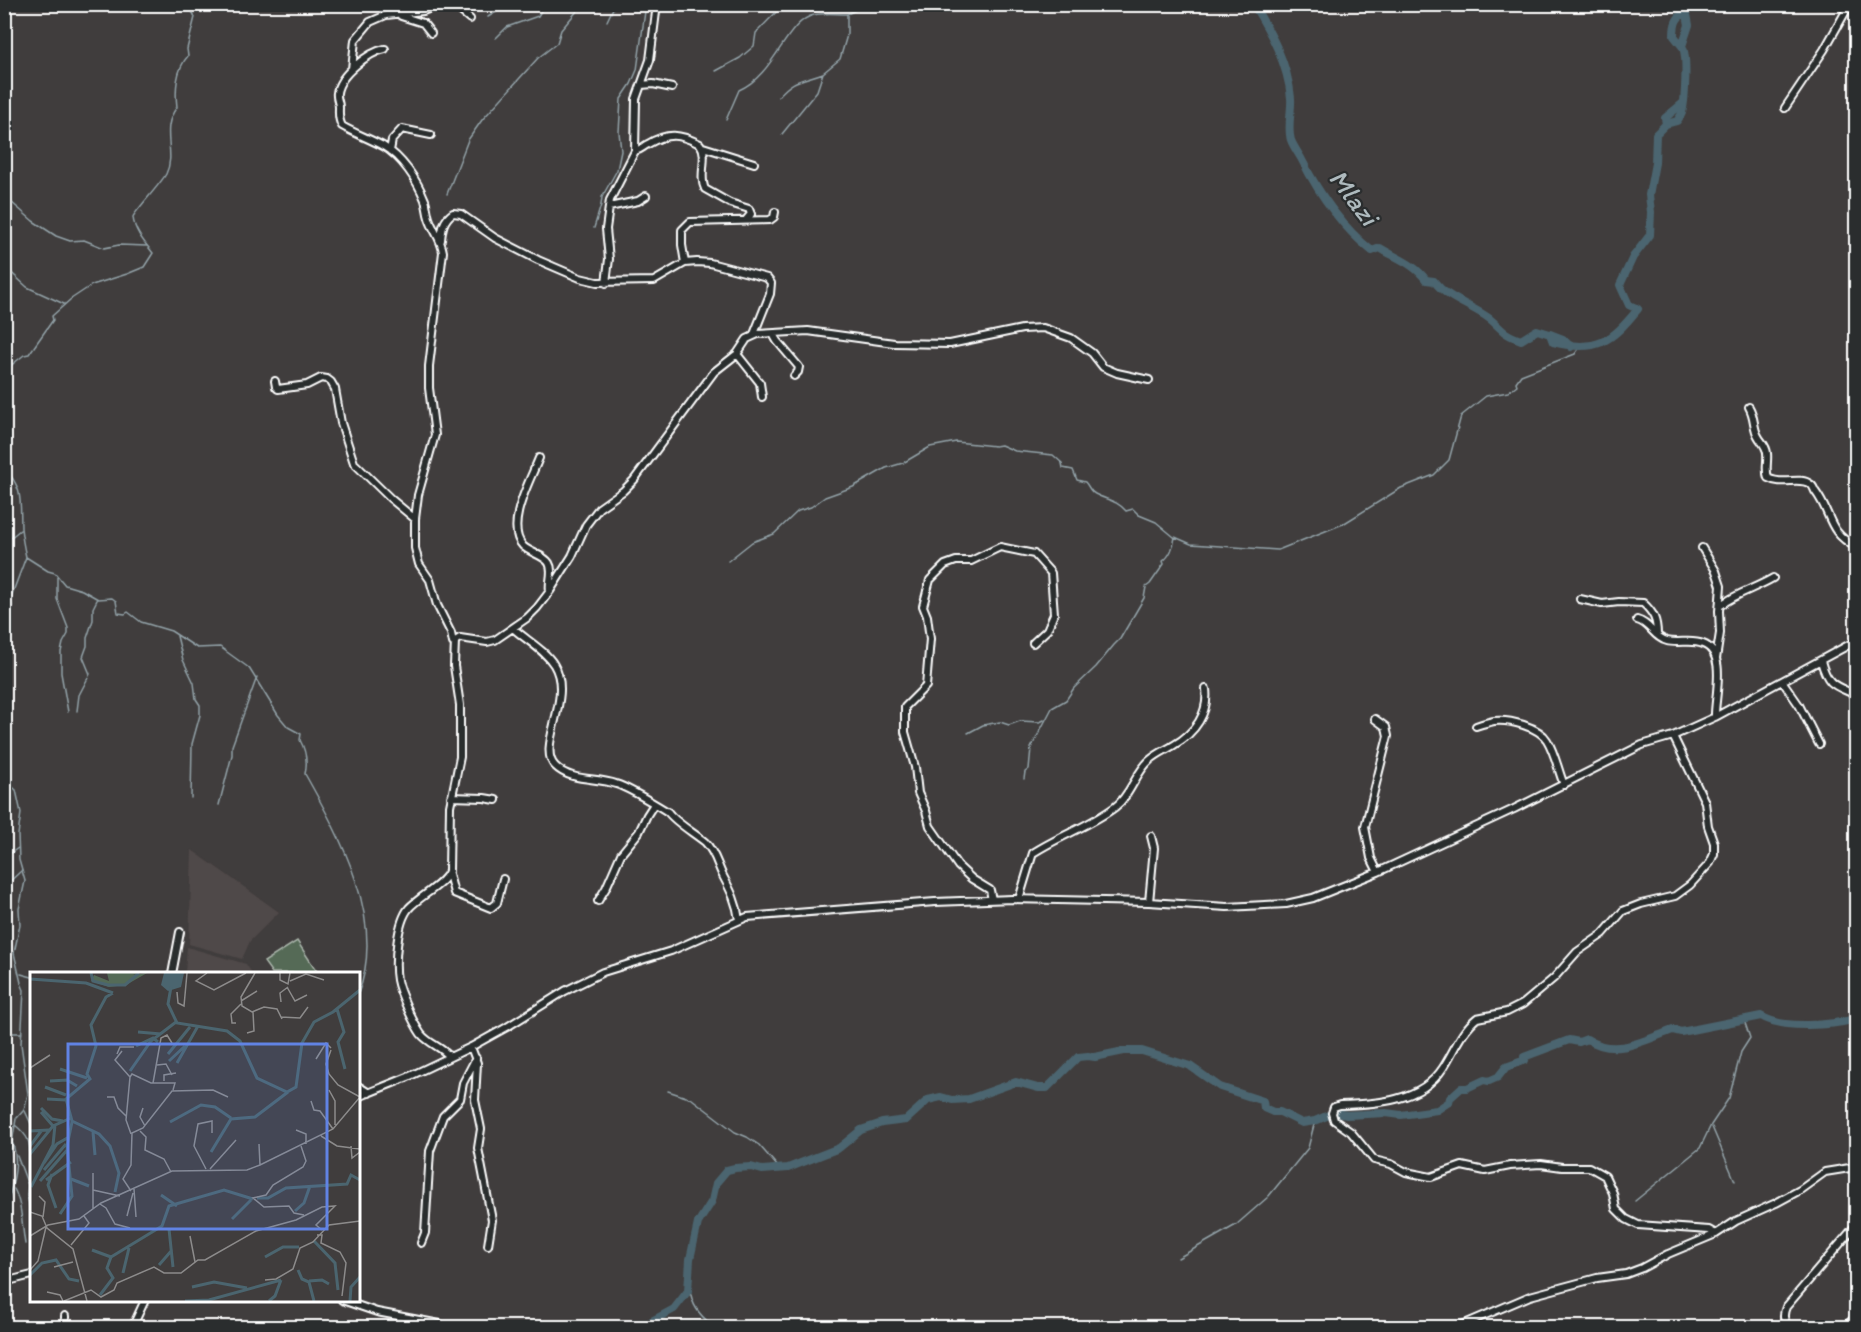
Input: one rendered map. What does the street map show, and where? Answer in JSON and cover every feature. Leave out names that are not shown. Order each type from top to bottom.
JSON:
[{"type":"street","points":[[352,69],[354,43],[357,36],[374,20],[423,11],[441,4]]},
{"type":"street","points":[[452,4],[470,19]]},
{"type":"street","points":[[606,283],[609,259],[606,229],[609,207],[615,187],[635,151],[636,99],[650,60],[657,4]]},
{"type":"street","points":[[1785,108],[1824,50],[1850,4]]},
{"type":"street","points":[[398,14],[423,23],[431,33]]},
{"type":"street","points":[[386,49],[375,52],[352,69],[340,84],[337,92],[340,123],[344,128],[354,130],[390,151],[415,179],[433,229],[441,240]]},
{"type":"street","points":[[641,86],[653,84],[672,88]]},
{"type":"street","points":[[390,151],[392,140],[402,129],[431,135]]},
{"type":"street","points":[[635,151],[641,150],[652,142],[676,135],[692,140],[703,147],[754,163]]},
{"type":"street","points":[[703,147],[701,173],[705,189],[730,203],[749,209],[751,214],[746,220]]},
{"type":"street","points":[[609,207],[638,201],[646,196]]},
{"type":"street","points":[[685,263],[681,235],[687,224],[700,221],[770,220],[774,217],[775,212]]},
{"type":"street","points":[[503,879],[497,903],[491,908],[454,893],[449,874],[451,797],[460,757],[460,705],[451,633],[437,605],[430,580],[419,564],[415,549],[415,519],[421,482],[435,435],[429,388],[429,366],[443,252],[442,227],[453,213],[461,214],[495,238],[538,260],[580,278],[606,283],[654,281],[685,263],[710,263],[770,280],[770,294],[754,334]]},
{"type":"street","points":[[453,647],[455,641],[460,638],[488,642],[495,640],[537,608],[572,556],[586,525],[599,508],[634,480],[714,372],[737,354],[747,339],[754,334],[808,331],[900,344],[950,344],[1022,328],[1043,328],[1071,338],[1092,353],[1102,367],[1149,380]]},
{"type":"street","points":[[773,333],[799,367],[794,376]]},
{"type":"street","points":[[737,354],[760,383],[762,397]]},
{"type":"street","points":[[275,381],[278,389],[307,385],[321,378],[331,382],[335,389],[340,423],[354,463],[415,519]]},
{"type":"street","points":[[1749,407],[1755,420],[1757,435],[1767,451],[1768,478],[1781,483],[1803,481],[1810,483],[1819,496],[1836,533],[1842,540],[1857,547]]},
{"type":"street","points":[[539,458],[519,509],[516,524],[520,543],[530,553],[550,564],[552,571],[550,591]]},
{"type":"street","points":[[992,900],[990,890],[966,875],[932,829],[918,793],[915,767],[905,732],[905,707],[926,686],[930,639],[923,606],[930,580],[945,565],[956,561],[971,561],[996,548],[1006,546],[1034,554],[1051,573],[1054,614],[1047,630],[1033,643]]},
{"type":"street","points":[[1702,548],[1716,571],[1721,586],[1715,717]]},
{"type":"street","points":[[1720,606],[1773,578]]},
{"type":"street","points":[[1580,599],[1602,604],[1643,603],[1652,612],[1657,622],[1657,634]]},
{"type":"street","points":[[1637,620],[1644,622],[1667,641],[1702,643],[1709,647],[1716,659]]},
{"type":"street","points":[[513,628],[549,658],[557,672],[560,699],[549,752],[554,765],[574,776],[619,784],[668,812],[672,818],[689,829],[711,849],[736,900],[739,920]]},
{"type":"street","points":[[360,1096],[420,1072],[471,1047],[507,1028],[564,992],[603,972],[671,951],[739,920],[757,916],[1019,899],[1149,902],[1227,907],[1286,904],[1313,898],[1378,872],[1642,745],[1673,736],[1715,717],[1857,641]]},
{"type":"street","points":[[1821,661],[1831,684],[1857,695]]},
{"type":"street","points":[[1783,682],[1799,705],[1819,744]]},
{"type":"street","points":[[1019,899],[1033,853],[1117,806],[1134,784],[1144,765],[1160,752],[1181,741],[1202,720],[1207,699],[1206,689]]},
{"type":"street","points":[[1375,719],[1386,727],[1389,736],[1365,827],[1371,858],[1378,872]]},
{"type":"street","points":[[1476,726],[1496,721],[1526,726],[1539,732],[1550,746],[1564,784]]},
{"type":"street","points":[[1673,736],[1706,802],[1708,826],[1714,843],[1713,858],[1690,885],[1675,896],[1623,911],[1603,934],[1577,952],[1554,978],[1527,1001],[1507,1012],[1477,1018],[1453,1047],[1442,1069],[1422,1087],[1400,1099],[1388,1102],[1340,1105],[1334,1107],[1332,1113],[1334,1119],[1351,1132],[1374,1160],[1391,1164],[1406,1172],[1431,1177],[1462,1166],[1485,1170],[1541,1164],[1589,1167],[1605,1176],[1613,1193],[1616,1209],[1626,1219],[1638,1225],[1709,1230],[1716,1234]]},
{"type":"street","points":[[451,797],[496,800]]},
{"type":"street","points":[[598,901],[621,854],[639,832],[646,815],[654,804]]},
{"type":"street","points":[[1149,902],[1154,848],[1151,836]]},
{"type":"street","points":[[449,874],[405,913],[400,931],[396,973],[400,991],[419,1030],[425,1038],[450,1057]]},
{"type":"street","points":[[172,972],[180,932]]},
{"type":"street","points":[[471,1047],[477,1058],[474,1094],[481,1129],[478,1148],[492,1220],[488,1245]]},
{"type":"street","points":[[421,1243],[425,1233],[430,1151],[442,1116],[460,1099],[463,1083],[477,1058]]},
{"type":"street","points":[[360,1087],[369,1093]]},
{"type":"street","points":[[1455,1328],[1530,1296],[1597,1278],[1626,1274],[1716,1234],[1736,1221],[1800,1190],[1825,1172],[1857,1167]]},
{"type":"street","points":[[1790,1328],[1783,1314],[1786,1307],[1857,1225]]},
{"type":"street","points":[[4,1282],[30,1276]]},
{"type":"street","points":[[132,1328],[144,1302]]},
{"type":"street","points":[[348,1302],[377,1312],[440,1324]]},
{"type":"street","points":[[65,1316],[65,1328]]},
{"type":"street","points":[[1843,1328],[1857,1317]]},
{"type":"shaded area","points":[[192,850],[279,912],[250,941],[242,959],[189,944]]},
{"type":"shaded area","points":[[187,947],[246,964],[251,972],[185,972]]},
{"type":"green space","points":[[297,941],[317,972],[271,972],[264,962]]},
{"type":"waterway","points":[[4,371],[24,355],[29,354],[53,320],[52,316],[71,299],[92,285],[144,267],[153,253],[143,241],[133,217],[166,174],[169,166],[169,124],[177,107],[177,80],[188,56],[187,49],[195,17],[188,4]]},
{"type":"waterway","points":[[488,17],[509,4]]},
{"type":"waterway","points":[[496,38],[507,27],[538,16],[545,4]]},
{"type":"waterway","points":[[447,194],[468,140],[482,120],[538,58],[557,43],[561,30],[583,4]]},
{"type":"waterway","points":[[607,21],[615,4]]},
{"type":"waterway","points":[[594,228],[602,197],[617,170],[621,151],[619,132],[621,99],[637,70],[646,4]]},
{"type":"waterway","points":[[716,71],[740,58],[754,46],[756,33],[784,4]]},
{"type":"waterway","points":[[782,134],[817,91],[823,73],[840,59],[847,35],[847,14],[869,4]]},
{"type":"waterway","name":"Mlazi","points":[[1253,4],[1272,38],[1286,73],[1291,98],[1289,130],[1292,142],[1324,197],[1341,221],[1361,242],[1372,251],[1380,248],[1405,262],[1422,274],[1426,280],[1434,281],[1446,293],[1483,314],[1510,336],[1521,340],[1537,330],[1550,334],[1553,342],[1581,346],[1592,345],[1611,337],[1638,309],[1629,305],[1620,285],[1633,257],[1650,235],[1649,195],[1655,163],[1656,134],[1666,124],[1677,121],[1682,113],[1685,89],[1682,46],[1689,25],[1685,4]]},
{"type":"waterway","points":[[1682,46],[1674,36],[1674,28],[1678,18],[1687,10]]},
{"type":"waterway","points":[[726,120],[739,90],[762,73],[787,37],[804,19],[822,14],[847,14]]},
{"type":"waterway","points":[[778,97],[794,83],[823,73]]},
{"type":"waterway","points":[[1666,124],[1665,118],[1683,103]]},
{"type":"waterway","points":[[4,200],[11,202],[33,221],[56,236],[70,241],[84,240],[104,248],[119,245],[147,246]]},
{"type":"waterway","points":[[4,266],[27,287],[64,304]]},
{"type":"waterway","name":"Mlazi","points":[[1550,334],[1563,339],[1571,347]]},
{"type":"waterway","points":[[1024,779],[1025,772],[1029,769],[1031,748],[1052,708],[1066,700],[1074,688],[1120,639],[1144,598],[1146,587],[1164,564],[1163,561],[1171,551],[1175,537],[1191,544],[1278,550],[1343,524],[1401,488],[1434,475],[1449,460],[1461,416],[1486,396],[1508,392],[1517,385],[1516,382],[1521,375],[1575,354],[1580,347]]},
{"type":"waterway","points":[[728,561],[752,542],[774,534],[798,511],[811,507],[825,497],[853,487],[886,468],[903,463],[930,447],[956,442],[1001,445],[1015,451],[1053,455],[1062,463],[1063,468],[1073,470],[1077,480],[1085,482],[1093,493],[1115,502],[1126,511],[1133,509],[1139,515],[1156,522],[1174,537]]},
{"type":"waterway","points":[[4,469],[15,482],[20,496],[21,528],[26,557],[55,573],[65,585],[82,590],[98,599],[112,598],[116,601],[118,613],[128,612],[141,622],[171,631],[197,648],[220,647],[249,668],[278,715],[288,727],[301,734],[300,740],[306,760],[305,774],[345,852],[356,880],[363,909],[367,938],[365,966],[360,986]]},
{"type":"waterway","points":[[4,543],[20,530]]},
{"type":"waterway","points":[[4,612],[9,611],[12,606],[11,597],[26,557]]},
{"type":"waterway","points":[[57,577],[57,599],[68,628],[61,652],[61,673],[68,712]]},
{"type":"waterway","points":[[77,711],[79,695],[90,674],[83,657],[93,620],[93,608],[97,600]]},
{"type":"waterway","points":[[4,622],[9,637],[4,653]]},
{"type":"waterway","points":[[177,636],[183,660],[194,683],[196,699],[200,705],[200,715],[192,744],[191,798]]},
{"type":"waterway","points":[[219,805],[232,755],[232,746],[257,677]]},
{"type":"waterway","points":[[4,679],[7,684],[4,696]]},
{"type":"waterway","points":[[968,733],[983,725],[1000,722],[1009,725],[1020,721],[1040,722],[1044,720]]},
{"type":"waterway","points":[[4,773],[5,780],[16,790],[21,813],[18,835],[19,860],[25,881],[14,953],[24,990],[21,1044],[28,1094],[24,1110],[16,1119],[8,1158],[4,1163]]},
{"type":"waterway","points":[[4,858],[18,848]]},
{"type":"waterway","points":[[4,887],[21,871]]},
{"type":"waterway","points":[[21,974],[30,976]]},
{"type":"waterway","points":[[1335,1113],[1401,1115],[1437,1110],[1449,1102],[1450,1098],[1461,1088],[1467,1088],[1484,1080],[1489,1081],[1498,1077],[1506,1067],[1525,1060],[1524,1057],[1569,1040],[1579,1042],[1587,1039],[1609,1047],[1619,1047],[1641,1042],[1673,1030],[1681,1032],[1761,1016],[1794,1025],[1834,1023],[1856,1019]]},
{"type":"waterway","points":[[1635,1201],[1700,1148],[1711,1125],[1729,1098],[1741,1052],[1750,1038],[1744,1020]]},
{"type":"waterway","points":[[4,1033],[22,1033]]},
{"type":"waterway","points":[[645,1328],[650,1322],[674,1309],[688,1291],[690,1259],[698,1223],[712,1201],[716,1183],[727,1170],[751,1167],[762,1170],[788,1168],[839,1148],[861,1130],[882,1123],[906,1120],[928,1100],[941,1097],[952,1100],[969,1099],[1016,1082],[1047,1088],[1078,1057],[1142,1051],[1190,1066],[1220,1087],[1263,1101],[1264,1108],[1280,1112],[1302,1123],[1315,1121],[1331,1114]]},
{"type":"waterway","points":[[668,1091],[692,1099],[735,1132],[759,1145],[779,1168]]},
{"type":"waterway","points":[[25,1111],[30,1122]]},
{"type":"waterway","points":[[1178,1258],[1236,1225],[1268,1197],[1308,1148],[1315,1121]]},
{"type":"waterway","points":[[15,1125],[26,1136],[30,1145]]},
{"type":"waterway","points":[[1712,1127],[1735,1181]]},
{"type":"waterway","points":[[4,1219],[15,1173],[13,1144]]},
{"type":"waterway","points":[[17,1156],[28,1185],[27,1195],[30,1209]]},
{"type":"waterway","points":[[14,1189],[20,1208],[25,1244]]},
{"type":"waterway","points":[[27,1195],[30,1199]]},
{"type":"waterway","points":[[686,1293],[691,1295],[700,1314],[717,1328]]}]
